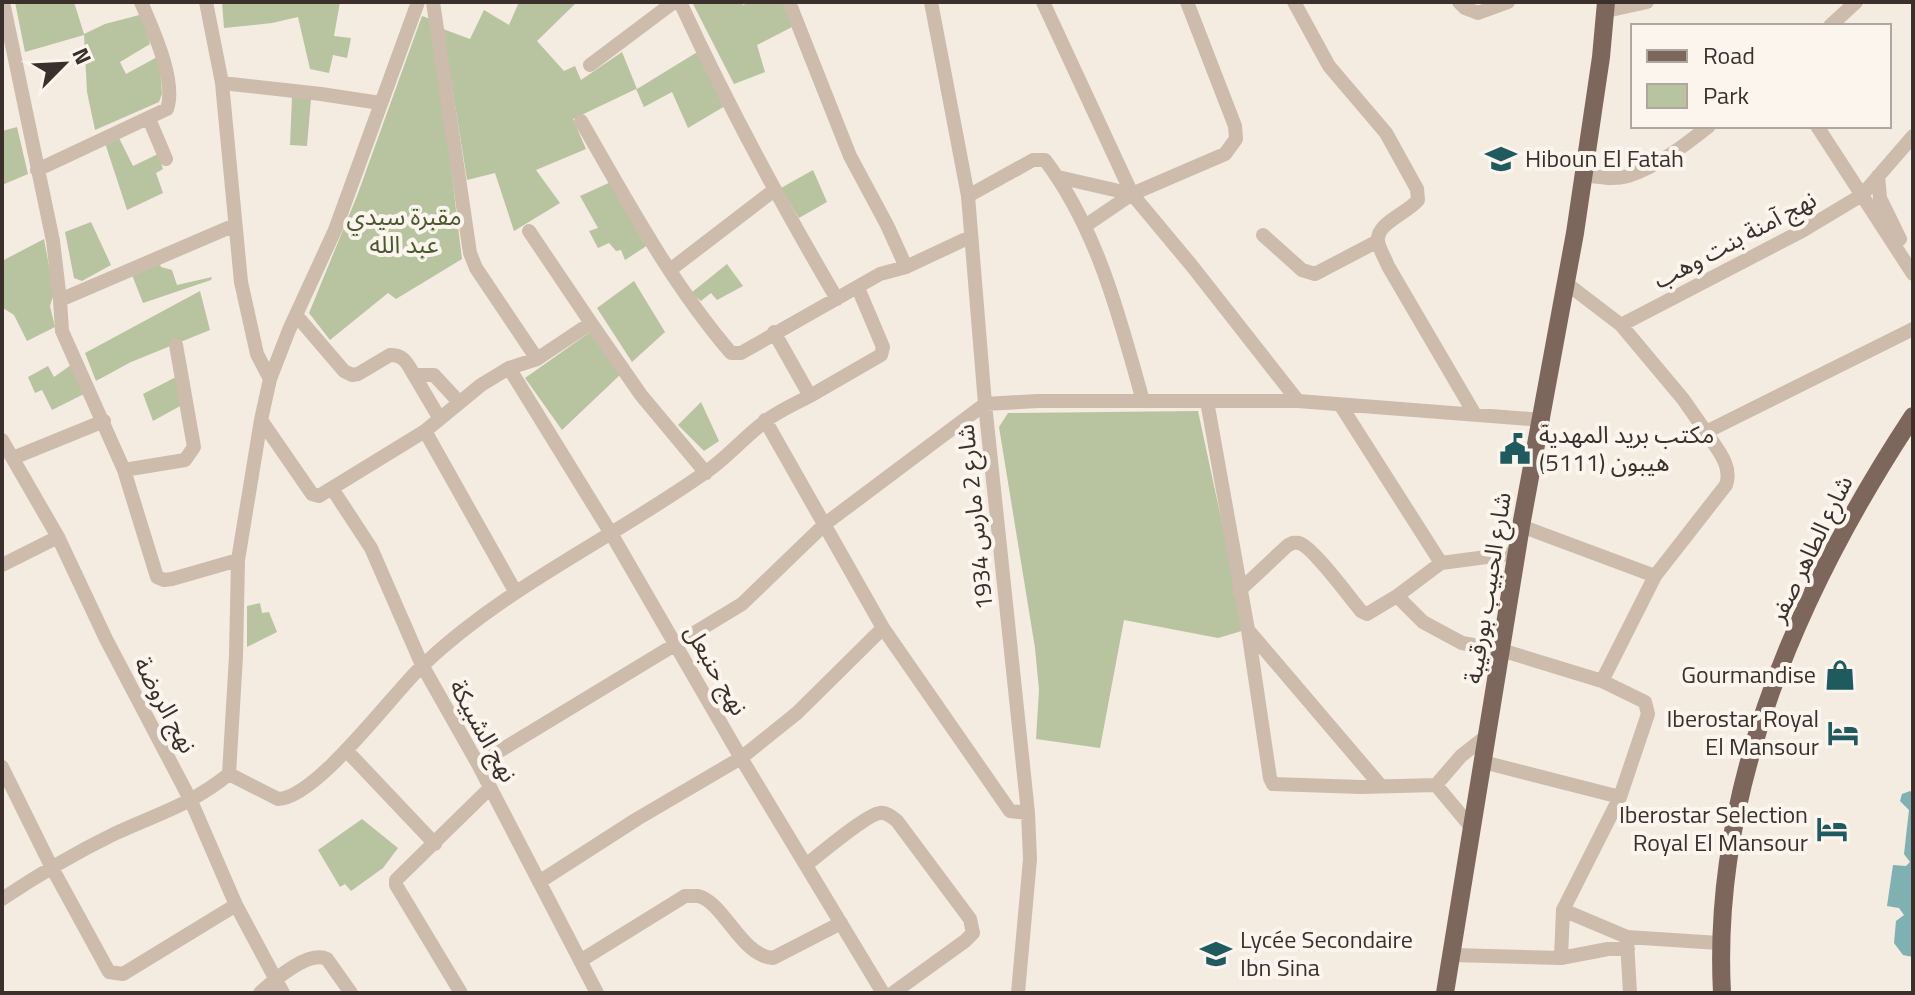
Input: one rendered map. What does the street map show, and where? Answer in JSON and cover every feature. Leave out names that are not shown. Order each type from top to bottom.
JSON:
[{"type":"main road","name":"شارع الحبيب بورقيبة","points":[[1445,993],[1521,526],[1543,420],[1584,175],[1606,7]]},
{"type":"main road","name":"شارع الطاهر صفر","points":[[1722,993],[1719,943],[1725,875],[1748,764],[1770,697],[1831,552],[1860,499],[1913,416]]},
{"type":"street","points":[[5,2],[53,241],[62,331],[124,470],[157,577],[172,579],[238,560]]},
{"type":"street","points":[[37,170],[167,109],[170,100],[156,38],[141,2]]},
{"type":"street","points":[[206,2],[222,83],[241,282],[257,354],[270,379]]},
{"type":"street","points":[[229,774],[238,560],[270,379],[335,230],[418,2]]},
{"type":"street","points":[[433,2],[470,253],[476,268],[537,359]]},
{"type":"street","points":[[590,65],[677,2],[773,191],[837,299]]},
{"type":"street","points":[[789,2],[850,156],[906,267]]},
{"type":"street","name":"شارع 2 مارس 1934","points":[[931,2],[968,196],[985,404],[1028,813],[1030,859],[1018,993]]},
{"type":"street","name":"شارع 2 مارس 1934","points":[[938,39],[939,2]]},
{"type":"street","points":[[1043,2],[1132,194],[1298,401]]},
{"type":"street","points":[[1085,226],[1132,194],[1225,154],[1236,139],[1235,126],[1187,2]]},
{"type":"street","points":[[1294,2],[1329,66],[1386,133],[1417,189],[1418,200],[1411,209],[1390,220],[1380,230],[1378,241],[1388,266],[1474,413]]},
{"type":"street","points":[[1459,2],[1478,13],[1508,2]]},
{"type":"street","points":[[1606,7],[1647,2]]},
{"type":"street","points":[[1832,24],[1856,2]]},
{"type":"street","points":[[222,83],[380,103]]},
{"type":"street","points":[[149,119],[166,159]]},
{"type":"street","points":[[581,121],[638,222],[709,327],[731,353],[741,353],[880,274],[906,267],[970,237]]},
{"type":"street","points":[[1584,175],[1606,179],[1627,176],[1654,164],[1706,128]]},
{"type":"street","points":[[1818,128],[1913,271]]},
{"type":"street","name":"نهج آمنة بنت وهب","points":[[1621,325],[1802,231],[1862,195],[1913,136]]},
{"type":"street","points":[[968,196],[1033,160],[1045,160],[1085,226],[1123,330],[1143,401]]},
{"type":"street","points":[[1878,176],[1880,198],[1913,271]]},
{"type":"street","points":[[1058,177],[1132,194]]},
{"type":"street","points":[[670,270],[773,191]]},
{"type":"street","points":[[60,300],[235,225]]},
{"type":"street","points":[[529,231],[641,395],[706,473]]},
{"type":"street","points":[[1263,235],[1302,270],[1315,274],[1378,241]]},
{"type":"street","points":[[1566,283],[1621,325],[1683,399],[1727,467],[1729,476],[1714,501],[1655,576],[1602,681]]},
{"type":"street","points":[[229,774],[275,798],[283,799],[305,787],[346,750],[422,665],[515,591],[612,535],[706,473],[765,420],[881,355],[883,347],[858,288]]},
{"type":"street","points":[[296,315],[344,371],[358,374],[390,355],[403,358],[440,419]]},
{"type":"street","points":[[261,420],[312,494],[319,496],[425,431],[459,402],[509,368],[537,359],[591,323]]},
{"type":"street","points":[[1706,432],[1913,329]]},
{"type":"street","points":[[774,332],[810,396]]},
{"type":"street","points":[[124,470],[185,460],[191,455],[194,447],[176,345]]},
{"type":"street","name":"نهج حنبعل","points":[[509,368],[678,645],[741,758],[883,993]]},
{"type":"street","points":[[414,375],[434,375],[459,402]]},
{"type":"street","points":[[1207,401],[1273,784],[1280,787],[1436,785],[1461,756],[1489,734]]},
{"type":"street","points":[[478,764],[742,604],[825,524],[985,404],[1298,401],[1543,420]]},
{"type":"street","points":[[1341,406],[1441,563]]},
{"type":"street","points":[[765,420],[883,628],[1010,811],[1028,813]]},
{"type":"street","points":[[13,458],[104,421]]},
{"type":"street","points":[[425,431],[515,591]]},
{"type":"street","name":"نهج الروضة","points":[[2,440],[58,537],[106,639],[191,801],[236,905],[283,993]]},
{"type":"street","name":"نهج الشبيكة","points":[[333,490],[371,548],[422,665],[478,764],[597,993]]},
{"type":"street","points":[[1521,526],[1655,576]]},
{"type":"street","points":[[2,565],[58,537]]},
{"type":"street","points":[[1239,591],[1295,542],[1303,544],[1361,611],[1367,614],[1441,563],[1517,553]]},
{"type":"street","points":[[1397,596],[1423,622],[1462,643],[1501,650],[1602,681],[1640,698],[1648,707],[1620,797],[1563,910],[1561,958]]},
{"type":"street","points":[[539,882],[637,819],[741,758],[797,713],[883,628]]},
{"type":"street","points":[[1248,630],[1381,786]]},
{"type":"street","points":[[346,750],[435,844]]},
{"type":"street","points":[[1483,762],[1620,797]]},
{"type":"street","points":[[2,767],[109,972],[123,974],[236,905]]},
{"type":"street","points":[[2,899],[51,866],[191,801],[229,774]]},
{"type":"street","points":[[1436,785],[1471,827]]},
{"type":"street","points":[[461,993],[396,885],[398,877],[490,788]]},
{"type":"street","points":[[806,865],[867,819],[880,813],[888,814],[897,821],[970,919],[973,933],[965,941],[893,993]]},
{"type":"street","points":[[580,961],[685,896],[707,900],[748,945],[767,958],[773,958],[841,923]]},
{"type":"street","points":[[1563,910],[1627,943]]},
{"type":"street","points":[[1452,955],[1561,958],[1627,943],[1719,943]]},
{"type":"street","points":[[1627,943],[1630,993]]},
{"type":"street","points":[[260,993],[276,979],[311,958],[322,956],[351,993]]},
{"type":"green space","points":[[15,2],[74,2],[84,34],[105,24],[143,14],[150,44],[120,62],[126,74],[159,56],[162,94],[159,102],[95,130],[87,92],[84,35],[25,52]]},
{"type":"green space","points":[[222,2],[340,2],[334,36],[351,38],[347,58],[333,55],[329,73],[310,69],[298,17],[224,28]]},
{"type":"green space","points":[[519,2],[577,2],[537,41],[564,71],[575,66],[581,80],[622,52],[637,89],[699,51],[725,106],[688,128],[672,92],[644,107],[636,89],[573,119],[586,149],[536,170],[560,203],[514,231],[495,173],[467,180],[443,29],[470,39],[484,10],[509,25]]},
{"type":"green space","points":[[692,2],[741,2],[743,5],[750,2],[783,2],[792,27],[757,45],[765,72],[734,84]]},
{"type":"green space","name":"مقبرة سيدي عبد الله","points":[[422,16],[433,20],[462,259],[396,299],[388,293],[330,340],[309,313],[357,196]]},
{"type":"green space","points":[[292,97],[311,99],[307,146],[290,145]]},
{"type":"green space","points":[[17,127],[28,174],[2,185],[2,131]]},
{"type":"green space","points":[[119,138],[133,166],[158,154],[163,169],[156,173],[163,193],[127,210],[105,143]]},
{"type":"green space","points":[[813,170],[827,202],[799,218],[781,188]]},
{"type":"green space","points":[[613,181],[651,243],[625,260],[621,250],[616,251],[609,243],[598,248],[589,231],[598,228],[580,196]]},
{"type":"green space","points":[[91,222],[111,265],[82,281],[74,278],[65,232]]},
{"type":"green space","points":[[44,239],[54,293],[50,306],[55,327],[27,341],[14,315],[3,308],[2,261]]},
{"type":"green space","points":[[159,261],[161,267],[172,270],[177,285],[212,277],[211,280],[143,303],[132,275]]},
{"type":"green space","points":[[727,264],[743,286],[717,300],[711,293],[701,301],[691,293]]},
{"type":"green space","points":[[634,281],[665,332],[632,362],[597,308]]},
{"type":"green space","points":[[200,291],[210,330],[131,362],[96,381],[85,353]]},
{"type":"green space","points":[[593,330],[622,373],[562,430],[525,378]]},
{"type":"green space","points":[[71,365],[88,392],[52,410],[42,390],[35,393],[28,377],[48,366],[54,377]]},
{"type":"green space","points":[[176,377],[182,405],[153,421],[143,394]]},
{"type":"green space","points":[[701,402],[719,441],[704,451],[678,425]]},
{"type":"green space","points":[[1198,411],[1245,630],[1218,638],[1124,620],[1100,748],[1036,739],[1039,690],[1035,648],[999,427],[1008,413]]},
{"type":"green space","points":[[260,603],[262,613],[269,612],[277,632],[247,647],[247,606]]},
{"type":"green space","points":[[362,819],[398,848],[383,868],[351,891],[345,884],[340,887],[318,850]]},
{"type":"water","points":[[1913,793],[1913,957],[1903,955],[1894,943],[1896,921],[1904,915],[1899,908],[1887,906],[1893,865],[1906,866],[1910,862],[1904,854],[1909,810],[1900,801],[1902,794]]},
{"type":"place","name":"Hiboun El Fatah","points":[[1501,159]]},
{"type":"place","name":"مكتب بريد المهدية هيبون (5111)","points":[[1515,449]]},
{"type":"place","name":"Gourmandise","points":[[1840,675]]},
{"type":"place","name":"Iberostar Royal El Mansour","points":[[1843,733]]},
{"type":"place","name":"Iberostar Selection Royal El Mansour","points":[[1832,829]]},
{"type":"place","name":"Lycée Secondaire Ibn Sina","points":[[1216,954]]}]
